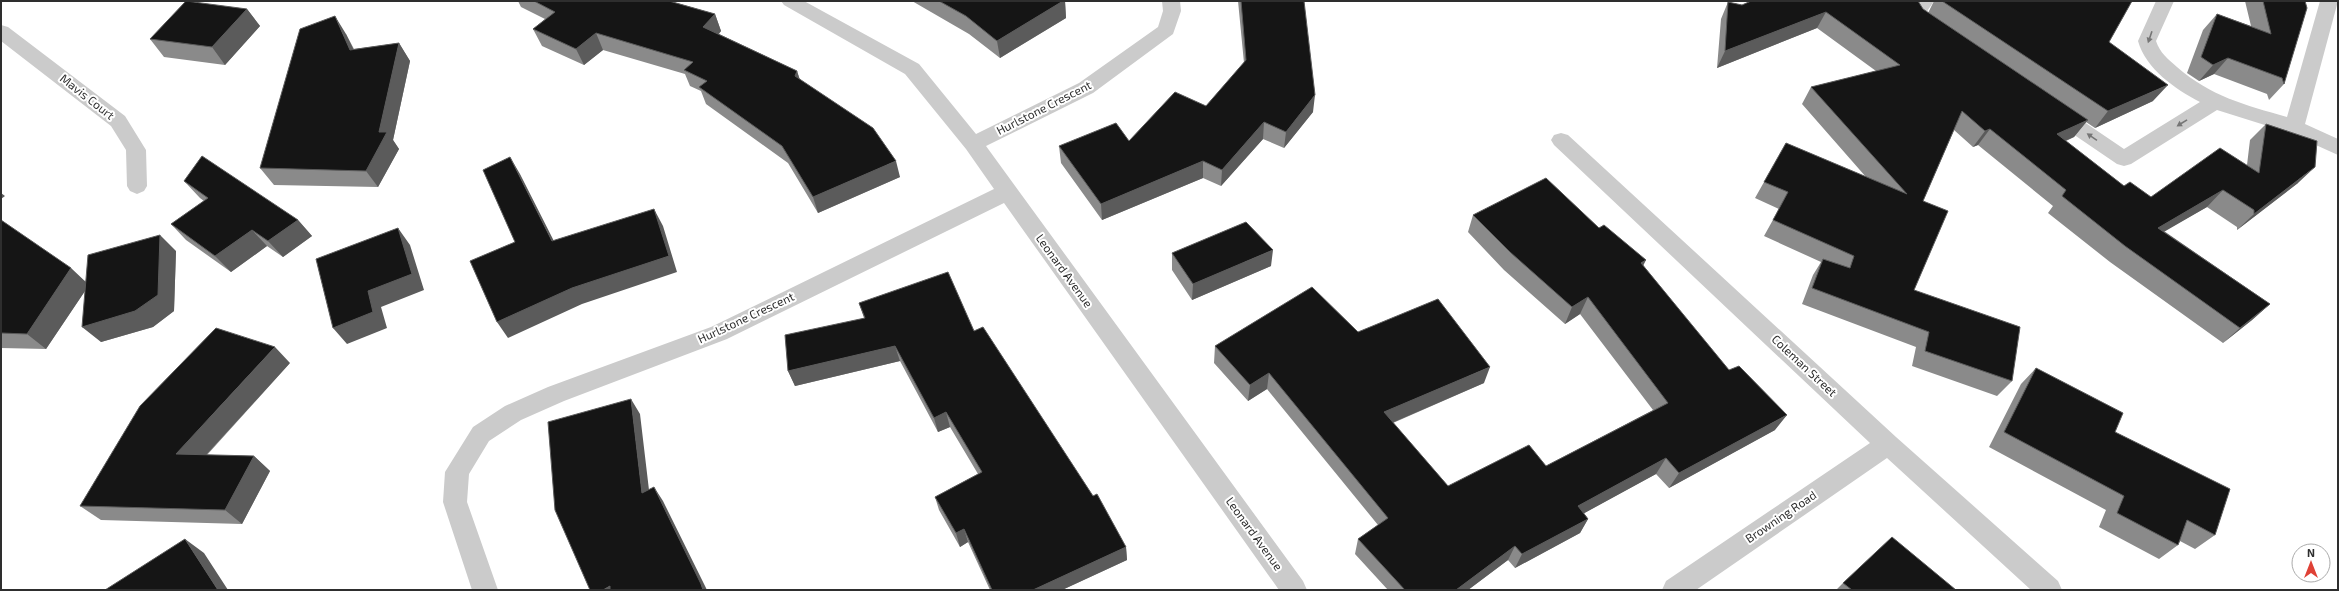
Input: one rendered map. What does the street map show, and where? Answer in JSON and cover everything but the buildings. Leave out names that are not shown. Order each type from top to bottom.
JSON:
[{"type":"street","name":"Leonard Avenue","points":[[790,1],[912,69],[973,144],[1294,590]]},
{"type":"street","name":"Hurlstone Crescent","points":[[973,144],[1086,88],[1105,75],[1166,30],[1172,11],[1171,1]]},
{"type":"street","points":[[1924,1],[1916,14],[1921,21],[1947,39]]},
{"type":"street","points":[[2165,1],[2147,41],[2150,51],[2158,61],[2187,87],[2215,102],[2294,127],[2338,148]]},
{"type":"street","points":[[2294,127],[2329,1]]},
{"type":"street","name":"Mavis Court","points":[[1,31],[118,121],[136,150],[137,186]]},
{"type":"street","points":[[2039,101],[2124,159],[2215,102]]},
{"type":"street","name":"Coleman Street","points":[[1562,140],[1888,444],[2048,590]]},
{"type":"street","name":"Hurlstone Crescent","points":[[485,590],[455,502],[457,472],[481,434],[513,413],[556,394],[718,333],[1007,192]]},
{"type":"street","name":"Browning Road","points":[[1675,590],[1888,444]]}]
